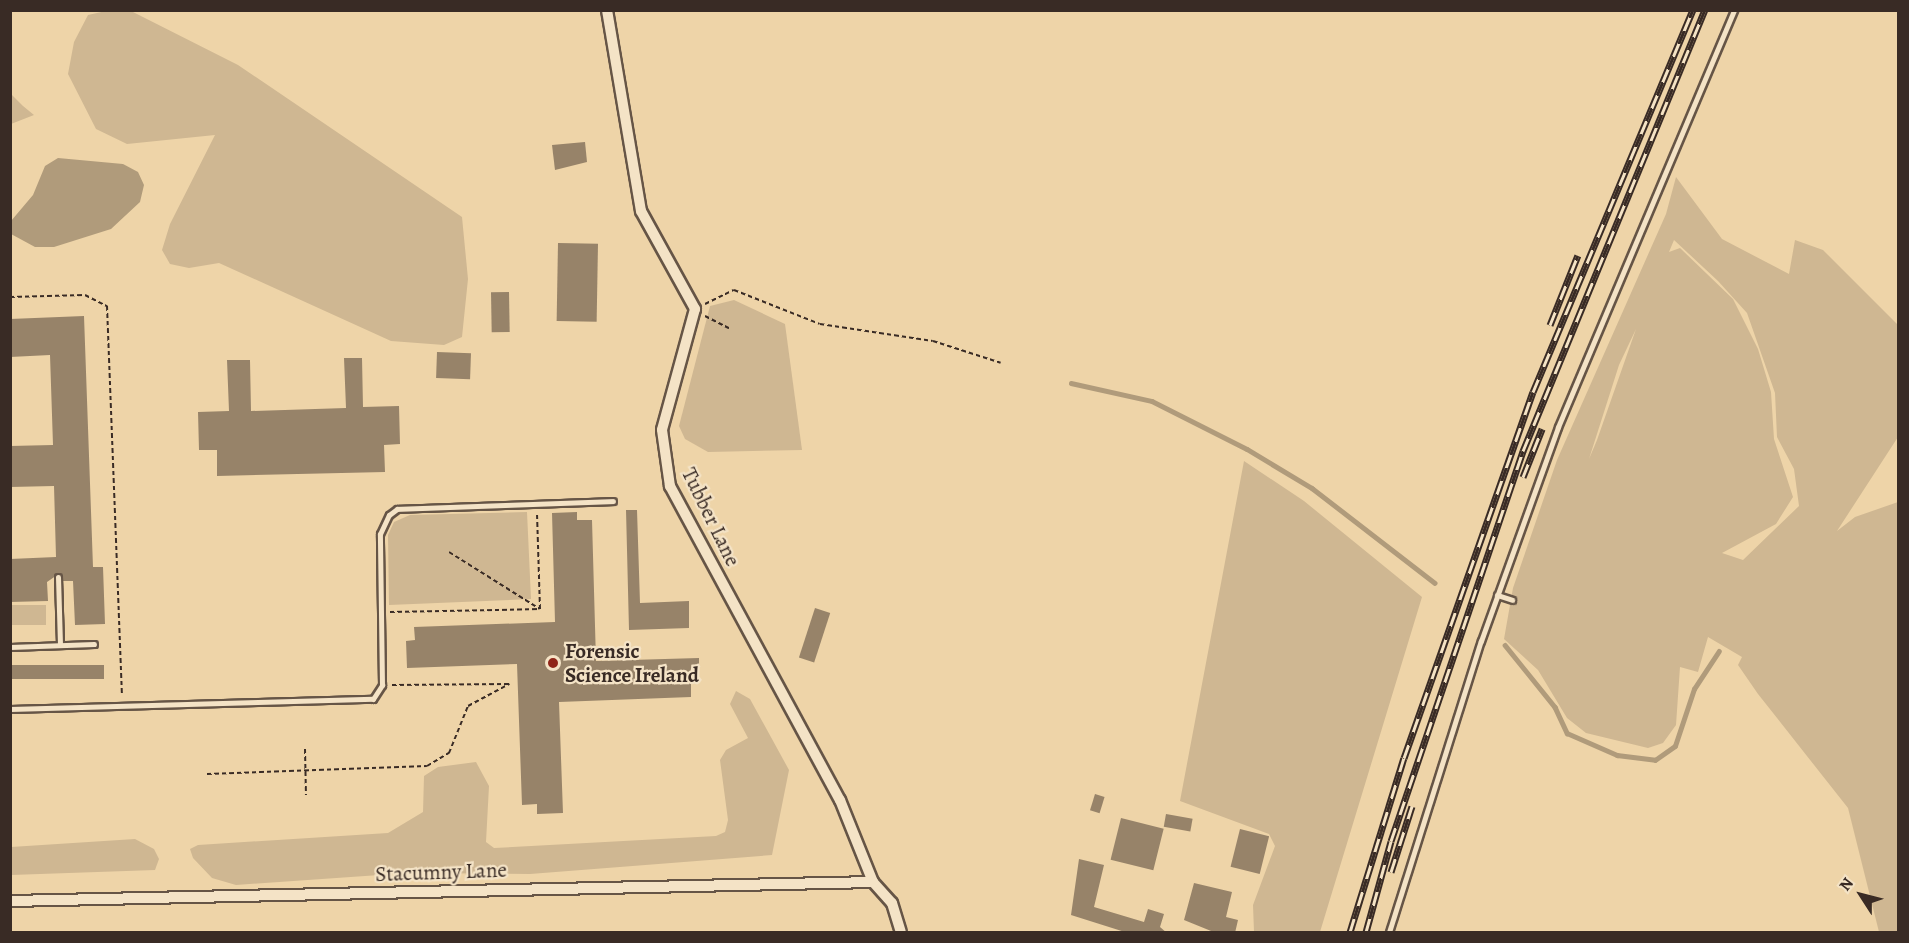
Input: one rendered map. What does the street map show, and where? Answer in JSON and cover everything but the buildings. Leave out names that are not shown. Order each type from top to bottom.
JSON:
[{"type":"street","points":[[607,10],[641,211],[683,280],[695,311]]},
{"type":"street","name":"Tubber Lane","points":[[695,311],[662,430],[670,486],[840,800],[873,882],[892,903],[901,933]]},
{"type":"street","name":"Stacumny Lane","points":[[10,901],[873,882]]},
{"type":"lane","points":[[1389,933],[1497,595],[1607,305],[1734,10]]},
{"type":"lane","points":[[10,709],[373,699],[382,685],[380,534],[384,521],[397,509],[613,501]]},
{"type":"lane","points":[[58,577],[60,645]]},
{"type":"lane","points":[[1497,595],[1512,600]]},
{"type":"lane","points":[[10,647],[94,644]]},
{"type":"path","points":[[695,311],[734,290],[820,324],[933,341],[1001,363]]},
{"type":"path","points":[[10,297],[85,295],[107,306],[122,705]]},
{"type":"path","points":[[695,311],[729,328]]},
{"type":"path","points":[[537,504],[540,609]]},
{"type":"path","points":[[449,552],[540,609]]},
{"type":"path","points":[[381,613],[540,609]]},
{"type":"path","points":[[207,774],[306,771],[438,762],[449,753],[468,706],[509,684],[382,685]]},
{"type":"path","points":[[306,748],[306,795]]},
{"type":"shaded area","points":[[106,11],[133,12],[238,65],[462,217],[468,279],[462,337],[444,345],[391,341],[219,263],[189,268],[170,264],[162,250],[170,224],[215,135],[127,144],[96,129],[68,74],[74,42],[88,15]]},
{"type":"shaded area","points":[[11,94],[23,106],[34,115],[11,124]]},
{"type":"shaded area","points":[[58,158],[123,164],[138,172],[144,185],[140,202],[111,229],[54,247],[35,247],[11,234],[11,221],[33,195],[45,166]]},
{"type":"shaded area","points":[[1676,177],[1722,239],[1789,274],[1795,240],[1823,250],[1898,325],[1898,437],[1837,531],[1855,517],[1898,502],[1898,932],[1879,932],[1848,808],[1758,694],[1738,665],[1742,657],[1708,637],[1698,672],[1680,667],[1676,725],[1663,743],[1648,748],[1586,733],[1567,718],[1538,670],[1504,639],[1513,588],[1557,460],[1666,214]],"holes":[[[1674,240],[1718,281],[1747,313],[1775,393],[1777,437],[1794,469],[1799,506],[1743,560],[1722,553],[1776,524],[1793,497],[1774,439],[1771,392],[1758,349],[1733,299],[1680,248],[1669,252]],[[1636,329],[1597,440],[1589,459],[1619,365]]]},
{"type":"shaded area","points":[[734,300],[785,324],[802,450],[708,452],[685,439],[679,426],[710,306]]},
{"type":"shaded area","points":[[1244,461],[1304,501],[1422,597],[1320,932],[1254,932],[1253,905],[1275,846],[1269,834],[1180,801]]},
{"type":"shaded area","points":[[527,512],[531,599],[389,605],[388,535],[394,522],[410,515]]},
{"type":"shaded area","points":[[11,605],[46,605],[46,625],[11,625]]},
{"type":"shaded area","points":[[736,691],[750,699],[789,770],[772,855],[530,874],[408,873],[236,885],[212,878],[193,858],[190,849],[198,845],[388,833],[423,812],[424,776],[438,767],[476,762],[489,786],[486,842],[494,848],[716,836],[725,832],[728,820],[720,760],[726,750],[748,738],[730,704]]},
{"type":"shaded area","points":[[135,839],[154,849],[159,859],[155,870],[11,875],[11,847]]},
{"type":"waterway","points":[[1071,383],[1152,401],[1247,449],[1312,488],[1435,583]]},
{"type":"waterway","points":[[1505,645],[1555,707],[1567,733],[1617,755],[1655,760],[1675,746],[1694,689],[1719,651]]},
{"type":"railway","points":[[1350,932],[1404,758],[1533,392],[1693,10]]},
{"type":"railway","points":[[1366,932],[1391,841],[1523,451],[1705,10]]},
{"type":"railway","points":[[1550,325],[1578,255]]},
{"type":"railway","points":[[1523,477],[1542,429]]},
{"type":"railway","points":[[1391,872],[1412,806]]},
{"type":"place","name":"Forensic Science Ireland","points":[[553,663]]}]
